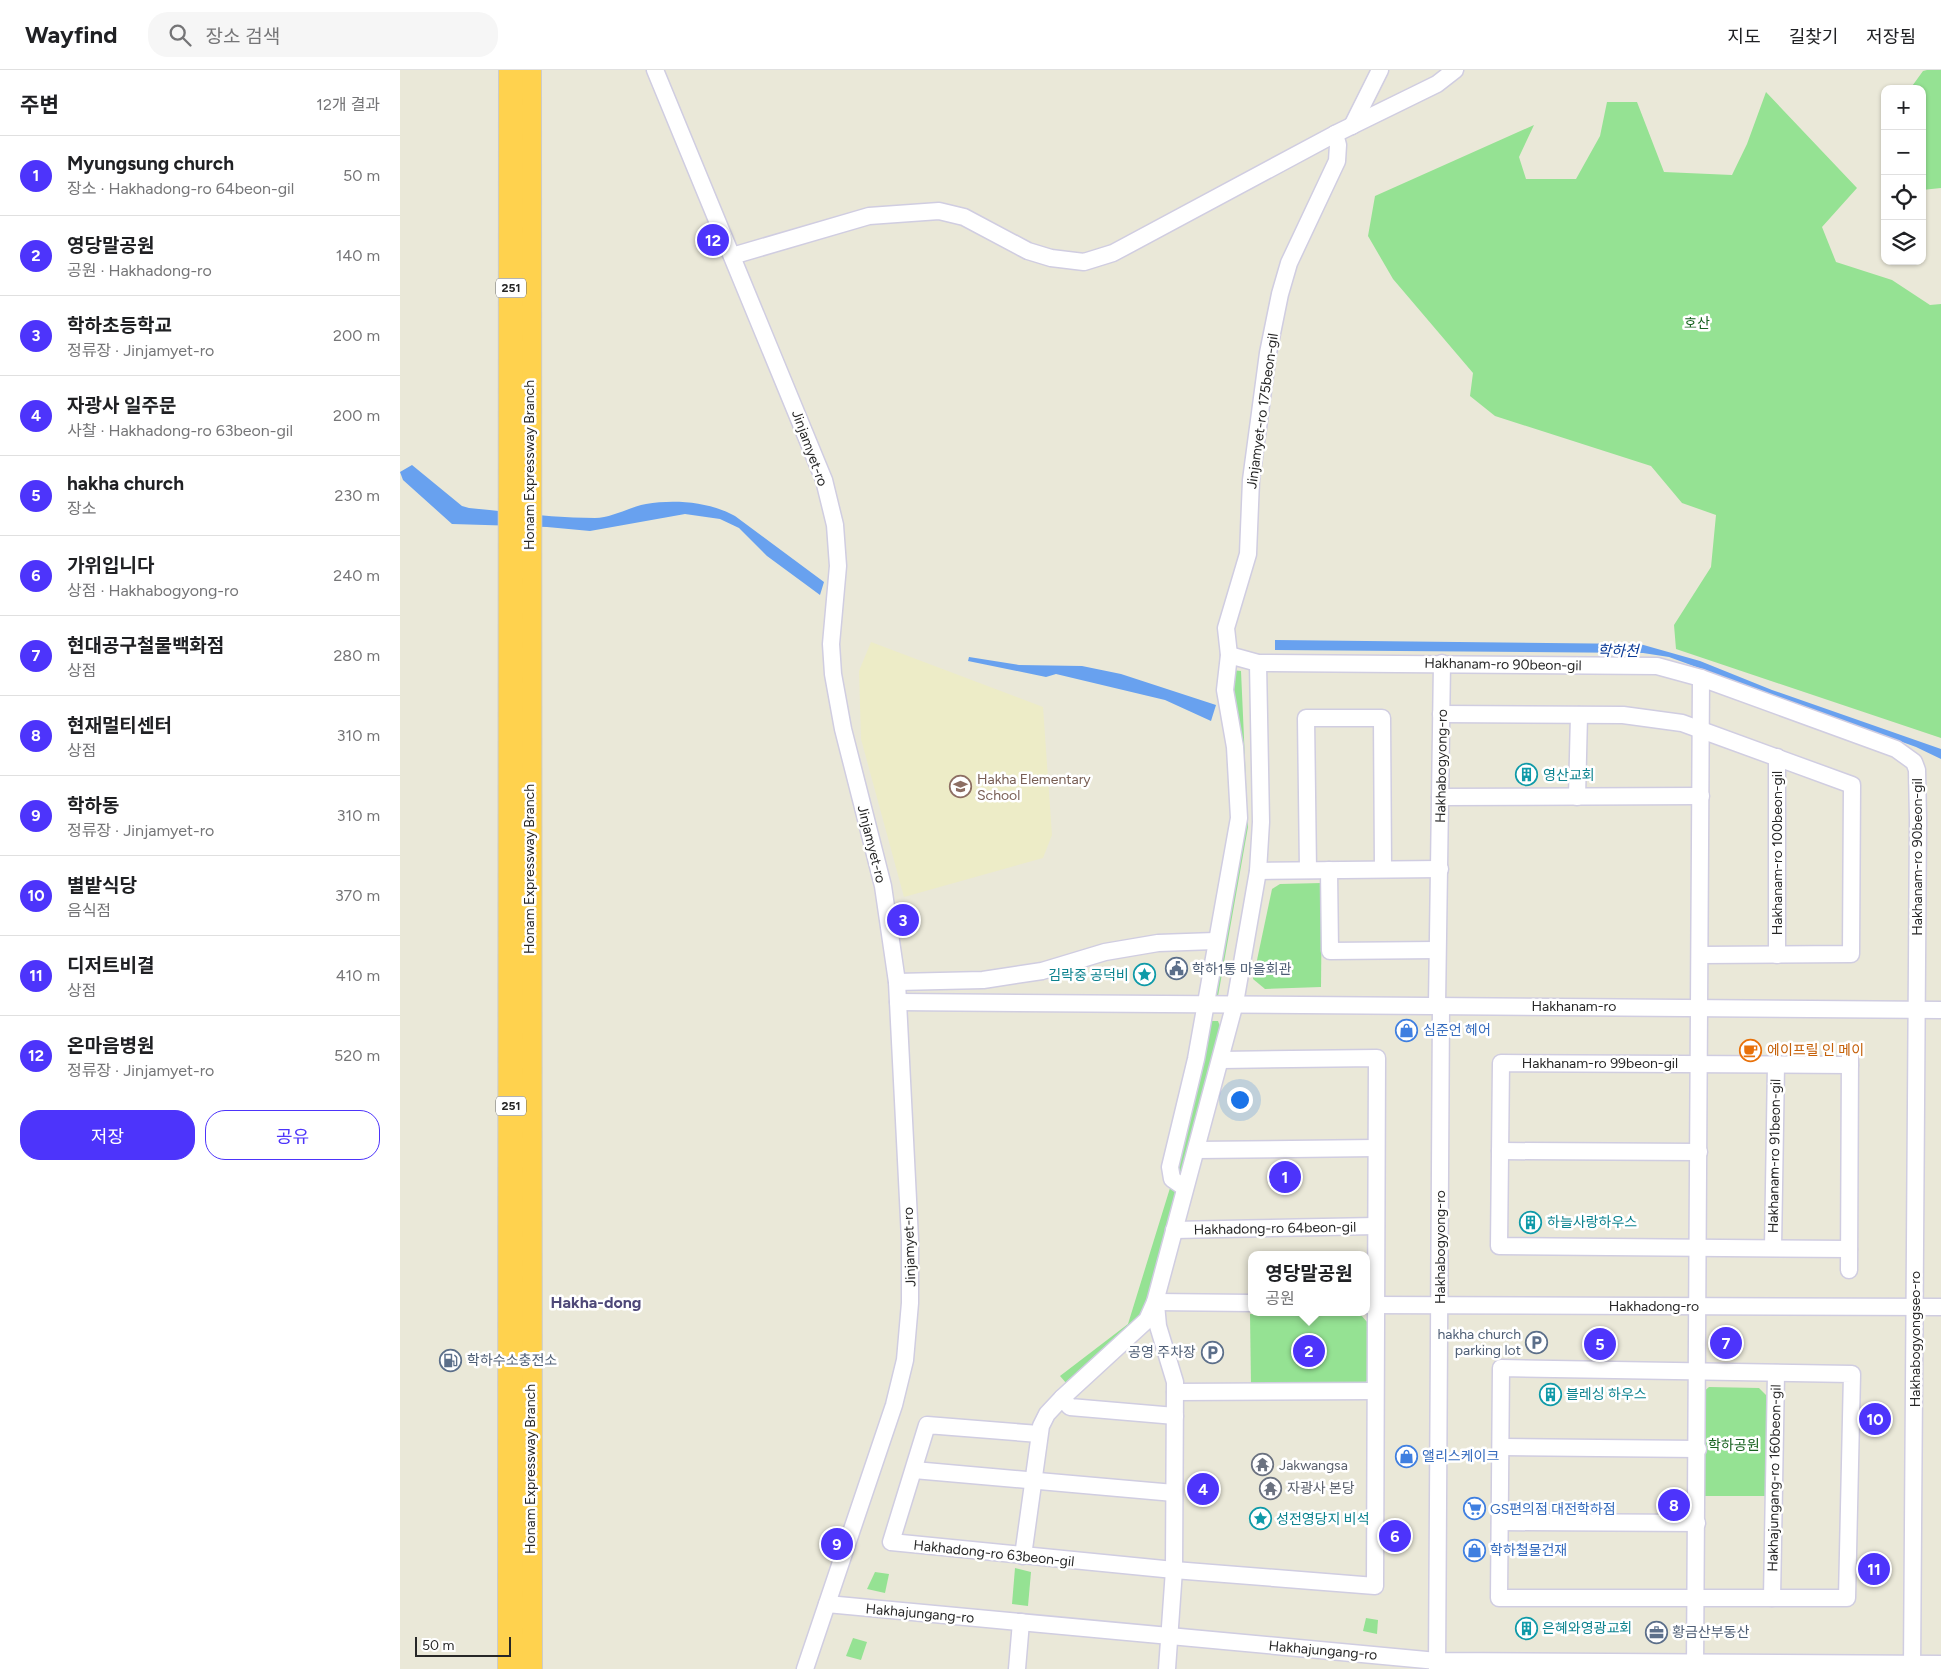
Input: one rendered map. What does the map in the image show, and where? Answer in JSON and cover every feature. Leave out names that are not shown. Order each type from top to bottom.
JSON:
[{"type":"highway","name":"Honam Expressway Branch","points":[[511,70],[511,505],[520,547],[530,1669]]},
{"type":"highway","name":"Honam Expressway Branch","points":[[510,1669],[520,547],[529,473],[529,70]]},
{"type":"street","name":"Jinjamyet-ro","points":[[655,70],[820,472],[835,525],[838,566],[831,644],[833,674],[843,729],[883,886],[897,982],[910,1239],[910,1303],[905,1360],[894,1405],[805,1669]]},
{"type":"street","points":[[1352,126],[1380,70]]},
{"type":"street","points":[[732,256],[869,216],[939,211],[964,217],[1028,251],[1051,258],[1084,262],[1113,253],[1334,134],[1437,84],[1456,70]]},
{"type":"street","name":"Jinjamyet-ro 175beon-gil","points":[[1185,1188],[1172,1179],[1170,1167],[1207,1003],[1215,941],[1238,818],[1235,747],[1225,690],[1229,655],[1226,628],[1248,554],[1252,480],[1268,353],[1278,303],[1295,249],[1337,161],[1338,144],[1334,134]]},
{"type":"street","name":"Hakhanam-ro 90beon-gil","points":[[1229,655],[1258,663],[1657,666],[1701,678],[1896,749],[1914,762],[1917,770],[1916,1010]]},
{"type":"street","points":[[1221,1060],[1236,1003],[1258,871],[1261,822],[1258,663]]},
{"type":"street","name":"Hakhabogyong-ro","points":[[1437,1665],[1440,1306],[1439,1005],[1437,950],[1440,869],[1442,663]]},
{"type":"street","points":[[1695,1666],[1698,1449],[1697,1306],[1701,678]]},
{"type":"street","name":"Hakhanam-ro 100beon-gil","points":[[1441,714],[1623,715],[1682,722],[1777,757],[1776,955],[1700,955]]},
{"type":"street","points":[[1577,797],[1579,715]]},
{"type":"street","points":[[1308,870],[1306,718],[1382,718],[1383,870]]},
{"type":"street","points":[[1776,955],[1851,954],[1852,785],[1777,757]]},
{"type":"street","points":[[1440,797],[1700,796]]},
{"type":"street","points":[[1258,871],[1440,869]]},
{"type":"street","points":[[1329,870],[1330,951],[1437,950]]},
{"type":"street","points":[[897,982],[983,980],[1042,971],[1105,952],[1158,943],[1215,941]]},
{"type":"street","name":"Hakhanam-ro","points":[[898,1002],[1236,1003],[1941,1010]]},
{"type":"street","name":"Hakhabogyongseo-ro","points":[[1912,1666],[1916,1306],[1916,1010]]},
{"type":"street","name":"Hakhadong-ro 64beon-gil","points":[[1155,1302],[1221,1060],[1377,1058],[1376,1226],[1371,1305],[1375,1391],[1375,1586]]},
{"type":"street","name":"Hakhanam-ro 91beon-gil","points":[[1698,1248],[1773,1248],[1776,1064],[1850,1059],[1849,1270]]},
{"type":"street","name":"Hakhanam-ro 99beon-gil","points":[[1500,1151],[1501,1063],[1776,1064]]},
{"type":"street","points":[[1196,1150],[1376,1148]]},
{"type":"street","points":[[1698,1152],[1500,1151],[1499,1246],[1698,1248]]},
{"type":"street","name":"Hakhadong-ro 64beon-gil","points":[[1174,1230],[1376,1226]]},
{"type":"street","points":[[1773,1248],[1849,1249]]},
{"type":"street","points":[[1155,1302],[1248,1303]]},
{"type":"street","points":[[1155,1302],[1158,1326],[1175,1382],[1174,1570],[1166,1669]]},
{"type":"street","points":[[1023,1556],[1039,1434],[1047,1414],[1147,1320],[1155,1302]]},
{"type":"street","name":"Hakhadong-ro","points":[[1371,1305],[1941,1307]]},
{"type":"street","points":[[1772,1598],[1499,1598],[1500,1368],[1698,1370],[1776,1373]]},
{"type":"street","name":"Hakhajungang-ro 160beon-gil","points":[[1776,1373],[1852,1374],[1847,1598],[1772,1598],[1776,1373]]},
{"type":"street","points":[[1175,1392],[1375,1391]]},
{"type":"street","points":[[1062,1398],[1070,1407],[1175,1416]]},
{"type":"street","name":"Hakhadong-ro 63beon-gil","points":[[1039,1434],[927,1425],[891,1542],[1174,1570],[1375,1586]]},
{"type":"street","points":[[1501,1447],[1698,1449]]},
{"type":"street","points":[[914,1470],[1174,1493]]},
{"type":"street","points":[[1500,1522],[1697,1523]]},
{"type":"street","name":"Hakhajungang-ro","points":[[827,1604],[1170,1636],[1437,1665],[1912,1666],[1941,1664]]},
{"type":"street","points":[[1016,1669],[1021,1622]]},
{"type":"shaded area","name":"Hakha Elementary School","points":[[871,642],[1043,707],[1052,835],[1043,858],[904,897],[861,739],[859,671]]},
{"type":"green space","points":[[1941,70],[1941,188],[1926,190],[1926,85],[1913,85],[1923,71]]},
{"type":"green space","name":"호산","points":[[1766,92],[1857,188],[1822,227],[1836,262],[1892,280],[1930,305],[1941,304],[1941,738],[1676,649],[1674,625],[1711,567],[1716,515],[1682,503],[1651,466],[1495,416],[1470,396],[1473,373],[1393,279],[1368,236],[1375,196],[1534,125],[1519,157],[1526,179],[1576,179],[1600,136],[1607,102],[1637,102],[1664,172],[1732,175],[1747,144]]},
{"type":"green space","points":[[1232,670],[1241,671],[1248,827],[1218,996],[1213,996],[1243,817],[1230,703]]},
{"type":"green space","points":[[1322,883],[1321,987],[1265,989],[1253,979],[1272,889],[1280,884]]},
{"type":"green space","points":[[1210,1021],[1218,1021],[1221,1029],[1183,1180],[1175,1175]]},
{"type":"green space","points":[[1170,1188],[1174,1188],[1177,1194],[1146,1313],[1067,1384],[1060,1376],[1128,1324]]},
{"type":"green space","points":[[1250,1316],[1362,1316],[1368,1323],[1368,1380],[1362,1385],[1251,1385]]},
{"type":"green space","name":"학하공원","points":[[1709,1387],[1759,1388],[1766,1395],[1766,1496],[1702,1496],[1703,1392]]},
{"type":"green space","points":[[1015,1568],[1031,1572],[1028,1606],[1012,1604]]},
{"type":"green space","points":[[875,1572],[889,1574],[885,1593],[867,1589]]},
{"type":"green space","points":[[1366,1618],[1378,1620],[1377,1634],[1363,1631]]},
{"type":"green space","points":[[853,1638],[867,1642],[861,1660],[846,1656]]},
{"type":"water","points":[[412,465],[462,506],[469,508],[548,516],[601,518],[640,505],[657,503],[692,503],[715,508],[735,516],[824,582],[820,595],[767,556],[739,528],[720,519],[685,514],[590,531],[547,527],[452,524],[403,480],[400,472]]},
{"type":"water","name":"학하천","points":[[1275,640],[1640,644],[1700,661],[1772,690],[1941,749],[1941,759],[1916,747],[1669,657],[1643,653],[1275,650]]},
{"type":"water","points":[[969,657],[1019,665],[1082,666],[1121,674],[1216,705],[1211,721],[1165,700],[1056,674],[1046,677],[968,661]]},
{"type":"place","name":"온마음병원","points":[[713,240]]},
{"type":"place","name":"영산교회","points":[[1527,775]]},
{"type":"place","name":"Hakha Elementary School","points":[[961,787]]},
{"type":"place","name":"학하초등학교","points":[[903,920]]},
{"type":"place","name":"학하1통 마을회관","points":[[1176,969]]},
{"type":"place","name":"김락중 공덕비","points":[[1145,975]]},
{"type":"place","name":"심준언 헤어","points":[[1407,1030]]},
{"type":"place","name":"에이프릴 인 메이","points":[[1751,1050]]},
{"type":"place","name":"Myungsung church","points":[[1285,1177]]},
{"type":"place","name":"하늘사랑하우스","points":[[1531,1222]]},
{"type":"place","name":"hakha church parking lot","points":[[1537,1342]]},
{"type":"place","name":"현대공구철물백화점","points":[[1726,1343]]},
{"type":"place","name":"hakha church","points":[[1600,1344]]},
{"type":"place","name":"영당말공원","points":[[1309,1351]]},
{"type":"place","name":"공영 주차장","points":[[1212,1352]]},
{"type":"place","name":"학하수소충전소","points":[[451,1360]]},
{"type":"place","name":"블레싱 하우스","points":[[1550,1394]]},
{"type":"place","name":"별밭식당","points":[[1875,1419]]},
{"type":"place","name":"앨리스케이크","points":[[1406,1456]]},
{"type":"place","name":"Jakwangsa","points":[[1263,1465]]},
{"type":"place","name":"자광사 본당","points":[[1271,1488]]},
{"type":"place","name":"자광사 일주문","points":[[1203,1489]]},
{"type":"place","name":"현재멀티센터","points":[[1674,1505]]},
{"type":"place","name":"GS편의점 대전학하점","points":[[1474,1509]]},
{"type":"place","name":"성전영당지 비석","points":[[1260,1519]]},
{"type":"place","name":"가위입니다","points":[[1395,1536]]},
{"type":"place","name":"학하동","points":[[837,1544]]},
{"type":"place","name":"학하철물건재","points":[[1474,1550]]},
{"type":"place","name":"디저트비결","points":[[1874,1569]]},
{"type":"place","name":"은혜와영광교회","points":[[1526,1628]]},
{"type":"place","name":"황금산부동산","points":[[1656,1632]]},
{"type":"district","name":"Hakha-dong","points":[[596,1302]]}]
